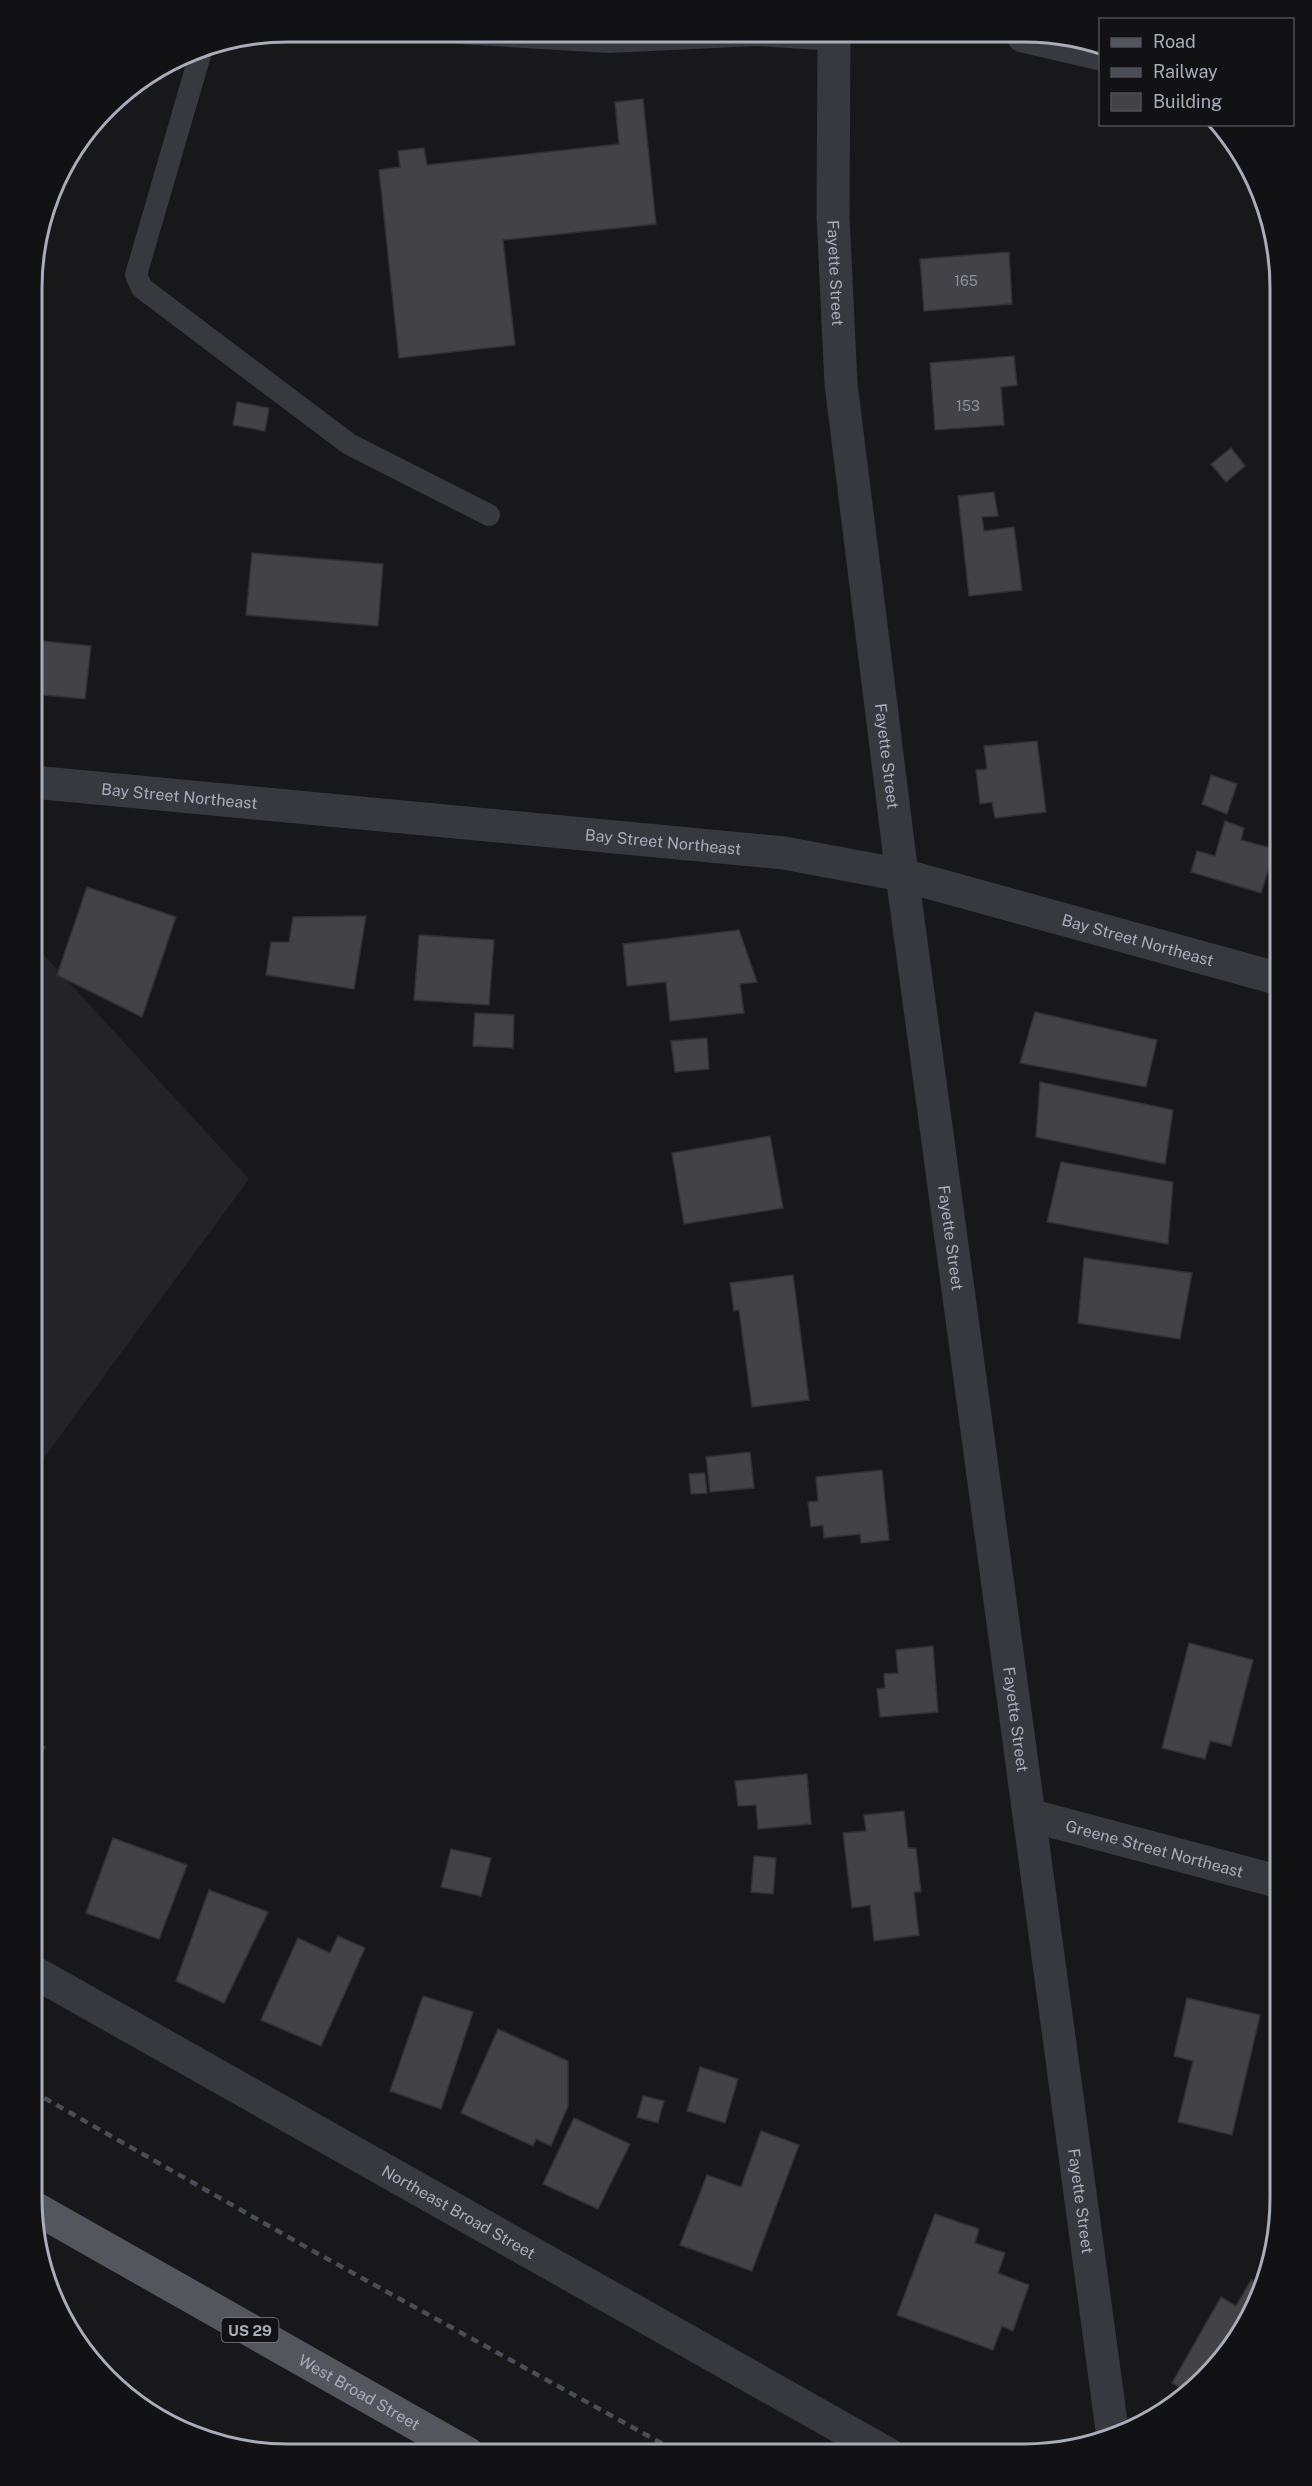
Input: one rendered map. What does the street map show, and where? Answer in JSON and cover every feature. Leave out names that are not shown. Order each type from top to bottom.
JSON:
[{"type":"main road","name":"West Broad Street","points":[[43,2213],[452,2444]]},
{"type":"street","name":"Fayette Street","points":[[834,42],[833,216],[841,384],[902,875],[1112,2428]]},
{"type":"street","points":[[1065,46],[1098,53]]},
{"type":"street","name":"Bay Street Northeast","points":[[42,783],[784,854],[902,875],[1270,977]]},
{"type":"street","name":"Greene Street Northeast","points":[[1029,1815],[1270,1879]]},
{"type":"street","name":"Northeast Broad Street","points":[[42,1977],[870,2444]]},
{"type":"lane","points":[[199,59],[136,275],[142,288],[349,444],[489,515]]},
{"type":"shaded area","points":[[42,953],[249,1179],[42,1460]]},
{"type":"building","points":[[643,99],[656,224],[503,240],[515,345],[399,358],[379,170],[400,167],[398,151],[424,148],[427,165],[619,144],[615,102]]},
{"type":"building","points":[[1009,252],[1012,304],[924,311],[920,259]]},
{"type":"building","points":[[1014,356],[1017,385],[1001,387],[1004,425],[935,430],[930,363]]},
{"type":"building","points":[[237,402],[269,408],[265,431],[233,425]]},
{"type":"building","points":[[1231,448],[1245,466],[1226,482],[1211,464]]},
{"type":"building","points":[[994,492],[998,516],[982,517],[984,531],[1014,527],[1022,590],[969,596],[958,496]]},
{"type":"building","points":[[252,553],[383,564],[378,626],[246,615]]},
{"type":"building","points":[[42,641],[91,646],[85,699],[42,695]]},
{"type":"building","points":[[1037,741],[1046,812],[995,818],[992,802],[980,804],[976,770],[987,769],[984,746]]},
{"type":"building","points":[[1211,775],[1237,784],[1227,814],[1202,804]]},
{"type":"building","points":[[1225,821],[1244,828],[1241,840],[1270,848],[1270,865],[1261,893],[1191,872],[1197,851],[1215,856]]},
{"type":"building","points":[[87,887],[176,917],[142,1017],[57,975]]},
{"type":"building","points":[[366,916],[354,989],[266,975],[271,942],[289,942],[293,917]]},
{"type":"building","points":[[739,930],[757,982],[740,984],[744,1013],[670,1021],[666,982],[627,986],[623,944]]},
{"type":"building","points":[[419,935],[494,940],[489,1005],[414,1000]]},
{"type":"building","points":[[1035,1012],[1157,1040],[1146,1087],[1020,1063]]},
{"type":"building","points":[[475,1013],[514,1015],[513,1048],[473,1046]]},
{"type":"building","points":[[707,1038],[709,1069],[675,1072],[671,1041]]},
{"type":"building","points":[[1040,1082],[1173,1110],[1165,1164],[1036,1137]]},
{"type":"building","points":[[770,1136],[783,1208],[684,1224],[672,1153]]},
{"type":"building","points":[[1061,1162],[1173,1182],[1168,1244],[1047,1222]]},
{"type":"building","points":[[1084,1258],[1192,1273],[1180,1339],[1078,1323]]},
{"type":"building","points":[[793,1275],[809,1400],[752,1407],[739,1310],[734,1311],[730,1283]]},
{"type":"building","points":[[750,1452],[754,1488],[710,1492],[706,1457]]},
{"type":"building","points":[[882,1470],[889,1540],[861,1543],[860,1534],[824,1538],[823,1525],[811,1527],[808,1502],[818,1501],[816,1477]]},
{"type":"building","points":[[705,1473],[707,1493],[691,1494],[689,1474]]},
{"type":"building","points":[[1189,1643],[1253,1660],[1231,1746],[1210,1741],[1205,1759],[1162,1748]]},
{"type":"building","points":[[933,1646],[938,1712],[880,1717],[877,1689],[885,1688],[884,1674],[898,1673],[896,1650]]},
{"type":"building","points":[[807,1774],[811,1824],[758,1829],[756,1805],[738,1806],[735,1781]]},
{"type":"building","points":[[904,1811],[908,1848],[916,1848],[921,1892],[914,1892],[919,1935],[874,1941],[870,1905],[852,1908],[843,1833],[866,1831],[864,1815]]},
{"type":"building","points":[[113,1838],[187,1865],[159,1939],[86,1913]]},
{"type":"building","points":[[451,1849],[491,1858],[481,1896],[441,1887]]},
{"type":"building","points":[[754,1856],[776,1858],[773,1894],[751,1892]]},
{"type":"building","points":[[209,1890],[268,1912],[224,2003],[176,1981]]},
{"type":"building","points":[[338,1936],[365,1948],[321,2046],[261,2020],[298,1938],[330,1953]]},
{"type":"building","points":[[423,1996],[473,2012],[441,2109],[390,2091]]},
{"type":"building","points":[[1187,1998],[1260,2015],[1232,2135],[1178,2122],[1193,2061],[1174,2056]]},
{"type":"building","points":[[498,2029],[568,2061],[568,2106],[551,2146],[536,2139],[533,2146],[461,2113]]},
{"type":"building","points":[[700,2067],[738,2079],[725,2123],[687,2111]]},
{"type":"building","points":[[643,2096],[664,2101],[658,2123],[637,2117]]},
{"type":"building","points":[[574,2118],[630,2144],[598,2209],[543,2184]]},
{"type":"building","points":[[761,2131],[799,2145],[752,2271],[680,2245],[707,2175],[741,2187]]},
{"type":"building","points":[[935,2214],[979,2229],[975,2243],[1005,2253],[998,2273],[1029,2285],[1013,2331],[1002,2326],[993,2350],[897,2315]]},
{"type":"building","points":[[1251,2280],[1255,2282],[1245,2307],[1219,2348],[1180,2388],[1172,2383],[1221,2297],[1236,2306]]},
{"type":"railway","points":[[42,2097],[313,2251],[663,2444]]}]
